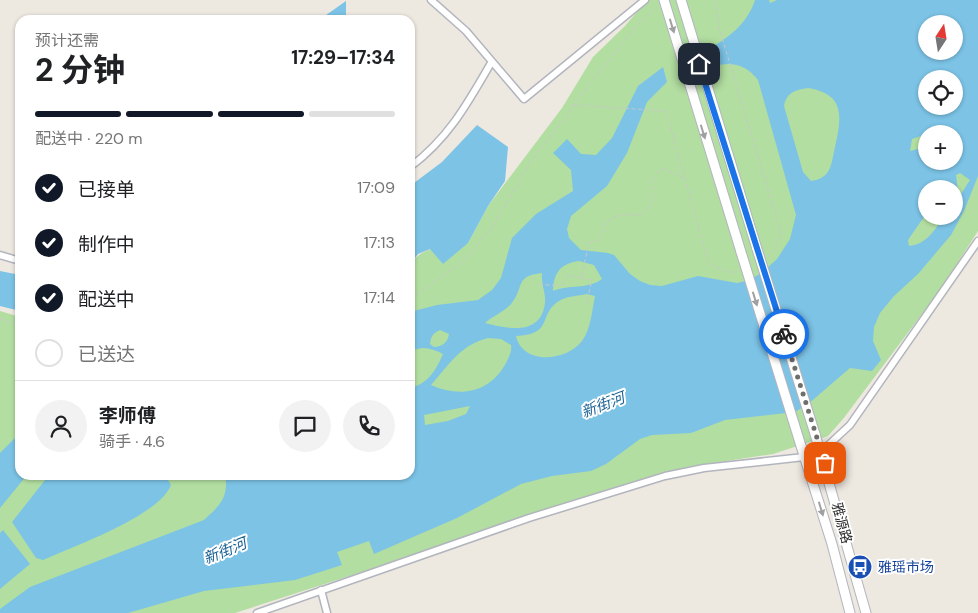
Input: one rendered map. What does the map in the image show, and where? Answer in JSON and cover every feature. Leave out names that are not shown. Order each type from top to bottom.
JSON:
[{"type":"main road","name":"雅源路","points":[[664,0],[832,544],[850,613]]},
{"type":"main road","name":"雅源路","points":[[681,0],[704,82],[822,451],[866,613]]},
{"type":"street","points":[[431,0],[466,31],[491,63],[524,99],[645,0]]},
{"type":"street","points":[[415,163],[431,152],[464,109],[491,63]]},
{"type":"street","points":[[257,613],[529,518],[665,476],[704,468],[804,456],[822,451],[850,426],[978,241]]},
{"type":"street","points":[[0,255],[15,260]]},
{"type":"street","points":[[321,590],[327,613]]},
{"type":"path","points":[[415,295],[460,264],[490,231],[532,160],[566,117],[573,105],[636,26],[664,0]]},
{"type":"path","points":[[715,0],[720,31],[734,78]]},
{"type":"path","points":[[573,105],[656,110]]},
{"type":"path","points":[[581,278],[590,243],[598,240],[604,232],[604,224],[622,214],[640,215],[652,206],[652,180],[662,168],[685,178]]},
{"type":"path","points":[[539,286],[563,285],[566,275],[592,280],[586,304]]},
{"type":"path","points":[[0,319],[15,324]]},
{"type":"green space","points":[[647,0],[978,0],[978,231],[940,290],[843,419],[828,436],[773,454],[687,467],[235,613],[0,613],[0,311],[15,316],[15,480],[415,480],[415,258],[430,249],[468,243],[488,206],[562,108],[593,57],[625,26]]},
{"type":"water","name":"新街河","points":[[755,0],[769,0],[770,3],[777,0],[978,0],[978,176],[963,213],[963,191],[970,180],[960,173],[956,175],[957,180],[918,180],[918,225],[908,240],[909,246],[926,239],[938,225],[956,225],[951,235],[918,274],[894,296],[880,313],[874,327],[873,341],[881,360],[872,371],[850,368],[808,404],[795,412],[725,420],[691,433],[652,435],[640,439],[606,464],[591,471],[552,476],[521,484],[457,518],[374,554],[369,541],[337,552],[342,565],[295,580],[204,591],[128,613],[0,613],[0,609],[30,587],[204,520],[223,499],[226,488],[225,480],[415,480],[415,386],[431,376],[443,354],[427,348],[415,350],[415,311],[437,305],[478,300],[492,290],[501,278],[512,238],[536,214],[573,191],[571,170],[553,153],[567,139],[581,154],[596,155],[612,138],[638,86],[663,67],[667,82],[647,102],[627,153],[607,186],[571,216],[567,229],[569,238],[581,250],[614,255],[630,274],[650,285],[662,286],[698,276],[737,283],[762,273],[777,259],[790,239],[796,215],[758,80],[749,71],[733,64],[715,66],[712,47],[726,38],[743,22]],"holes":[[[808,88],[829,95],[835,101],[838,108],[839,126],[831,164],[827,173],[823,177],[811,181],[803,172],[784,106],[789,95],[795,91]],[[579,261],[594,265],[602,279],[590,285],[553,291],[559,270],[567,264]],[[542,273],[545,296],[542,314],[537,321],[522,328],[485,323],[511,304],[521,283],[533,274]],[[587,294],[595,296],[587,331],[582,341],[575,348],[566,353],[546,357],[536,356],[520,346],[516,336],[536,332],[541,328],[548,312],[559,301]],[[440,330],[449,334],[444,344],[434,347],[430,344],[436,332]],[[488,338],[501,339],[511,345],[506,363],[492,381],[483,387],[463,392],[442,389],[431,385],[462,351],[478,341]],[[470,406],[466,414],[448,421],[425,425],[424,415]]]},
{"type":"water","points":[[346,1],[346,15],[326,15]]},
{"type":"water","points":[[477,125],[508,147],[505,181],[488,206],[468,243],[443,264],[430,249],[418,254],[415,258],[415,182],[442,162]]},
{"type":"water","points":[[0,271],[15,274],[15,310],[0,306]]},
{"type":"water","points":[[15,438],[15,480],[23,480],[0,508],[0,453]]},
{"type":"water","points":[[45,480],[168,480],[171,485],[163,497],[133,519],[43,560],[36,558],[12,522]]},
{"type":"water","points":[[3,530],[30,564],[0,589],[0,533]]},
{"type":"way so far","points":[[784,334],[825,463]]},
{"type":"place","name":"雅瑶市场","points":[[860,567]]},
{"type":"route","points":[[699,64],[784,334]]}]
